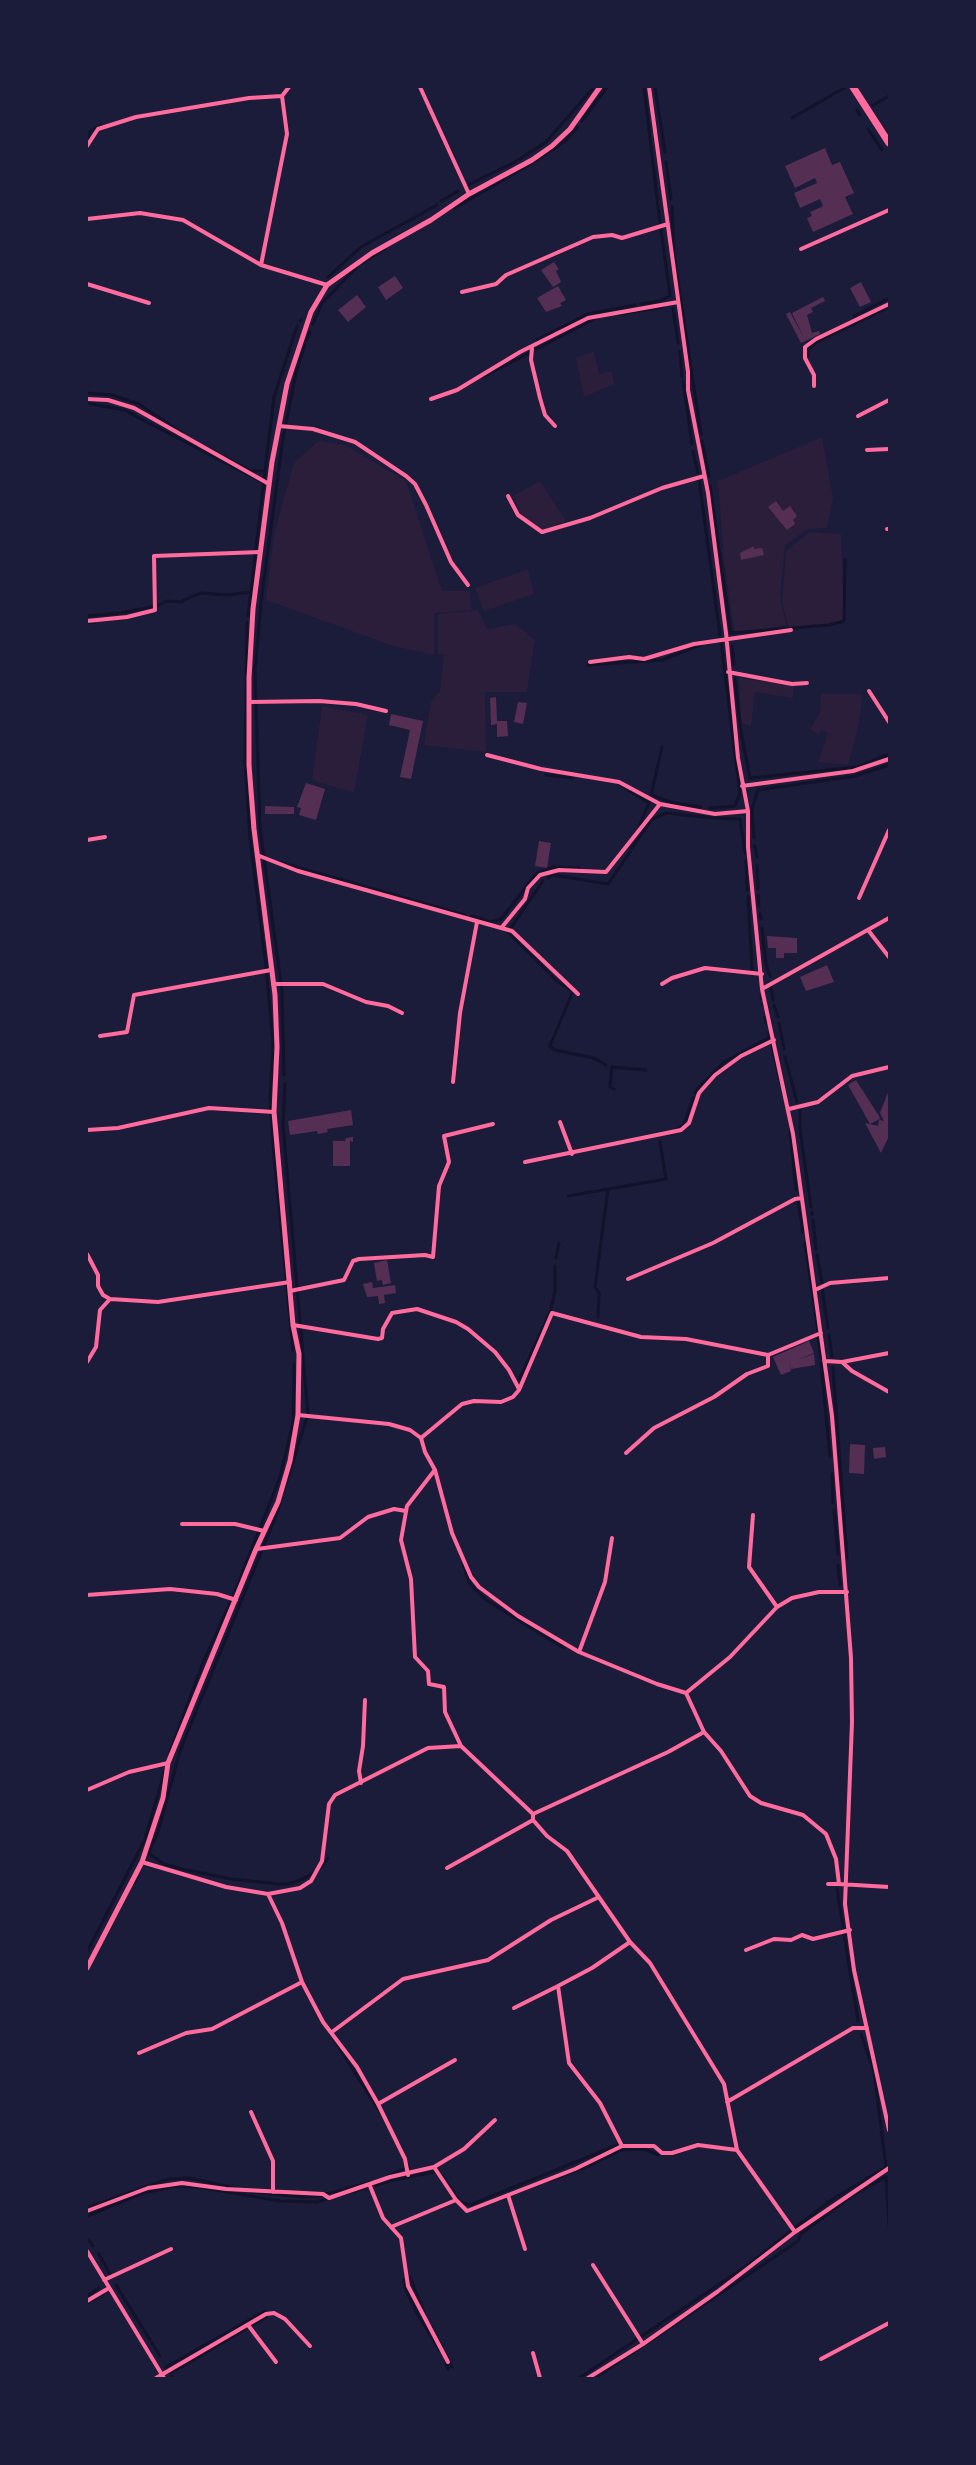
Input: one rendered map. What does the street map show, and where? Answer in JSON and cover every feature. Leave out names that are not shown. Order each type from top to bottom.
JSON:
[{"type":"main road","points":[[853,87],[889,143]]},
{"type":"street","points":[[261,265],[286,134],[282,96],[289,87]]},
{"type":"street","points":[[420,87],[468,194]]},
{"type":"street","points":[[87,1968],[142,1862],[163,1798],[168,1763],[236,1600],[261,1530],[284,1482],[298,1415],[299,1354],[293,1325],[274,1112],[277,1047],[273,984],[257,855],[249,765],[251,641],[269,484],[287,384],[303,333],[327,285],[372,253],[552,146],[570,129],[600,87]]},
{"type":"street","points":[[649,87],[688,390],[704,476],[726,638],[742,786],[748,811],[749,867],[762,989],[789,1109],[825,1361],[847,1592],[852,1722],[845,1904],[854,1970],[889,2130]]},
{"type":"street","points":[[87,146],[98,129],[136,117],[249,98],[282,96]]},
{"type":"street","points":[[801,249],[889,210]]},
{"type":"street","points":[[87,219],[140,213],[183,220],[261,265],[327,285]]},
{"type":"street","points":[[462,292],[496,284],[506,275],[593,237],[612,235],[622,238],[668,224]]},
{"type":"street","points":[[87,284],[149,303]]},
{"type":"street","points":[[431,399],[457,390],[588,318],[678,303]]},
{"type":"street","points":[[814,386],[814,375],[805,358],[805,347],[841,326],[889,304]]},
{"type":"street","points":[[532,347],[531,360],[540,398],[545,414],[555,426]]},
{"type":"street","points":[[87,399],[108,400],[134,408],[269,484]]},
{"type":"street","points":[[858,416],[889,400]]},
{"type":"street","points":[[279,426],[313,429],[354,442],[406,476],[422,496],[451,562],[468,585]]},
{"type":"street","points":[[867,450],[889,449]]},
{"type":"street","points":[[508,496],[518,515],[542,532],[590,518],[662,488],[704,476]]},
{"type":"street","points":[[87,621],[127,617],[155,610],[154,556],[260,552]]},
{"type":"street","points":[[590,662],[629,657],[644,659],[672,648],[726,638],[791,630]]},
{"type":"street","points":[[728,672],[792,684],[807,683]]},
{"type":"street","points":[[869,691],[889,722]]},
{"type":"street","points":[[249,702],[319,701],[356,704],[386,711]]},
{"type":"street","points":[[487,755],[542,769],[619,782],[660,804],[715,814],[748,811]]},
{"type":"street","points":[[742,786],[853,771],[889,759]]},
{"type":"street","points":[[502,927],[521,904],[528,888],[540,875],[559,870],[606,872],[660,804]]},
{"type":"street","points":[[859,898],[889,830]]},
{"type":"street","points":[[87,840],[105,837]]},
{"type":"street","points":[[257,855],[298,871],[512,931],[553,973],[578,994]]},
{"type":"street","points":[[762,989],[889,918]]},
{"type":"street","points":[[453,1082],[460,1013],[477,922]]},
{"type":"street","points":[[868,930],[889,957]]},
{"type":"street","points":[[662,984],[672,978],[705,968],[762,974]]},
{"type":"street","points":[[100,1036],[127,1032],[134,995],[271,970]]},
{"type":"street","points":[[273,984],[323,984],[366,1002],[388,1006],[402,1013]]},
{"type":"street","points":[[525,1162],[681,1130],[689,1123],[699,1093],[715,1075],[741,1056],[774,1040]]},
{"type":"street","points":[[789,1109],[818,1101],[852,1076],[889,1067]]},
{"type":"street","points":[[87,1130],[118,1128],[209,1108],[274,1112]]},
{"type":"street","points":[[560,1122],[572,1154]]},
{"type":"street","points":[[290,1291],[344,1280],[353,1261],[359,1259],[425,1255],[434,1257],[439,1186],[449,1162],[444,1136],[493,1124]]},
{"type":"street","points":[[628,1279],[713,1243],[795,1198],[802,1198]]},
{"type":"street","points":[[87,1254],[99,1275],[98,1286],[103,1295],[110,1299],[158,1302],[290,1282]]},
{"type":"street","points":[[815,1290],[830,1283],[889,1278]]},
{"type":"street","points":[[87,1362],[96,1347],[100,1310],[110,1299]]},
{"type":"street","points":[[293,1325],[378,1340],[382,1338],[392,1314],[417,1309],[456,1322],[468,1329],[495,1352],[509,1370],[519,1390]]},
{"type":"street","points":[[422,1438],[462,1404],[474,1401],[501,1402],[510,1399],[519,1390],[552,1313],[641,1337],[686,1339],[768,1355],[821,1333]]},
{"type":"street","points":[[825,1361],[842,1362],[889,1353]]},
{"type":"street","points":[[626,1453],[654,1428],[714,1397],[747,1374],[768,1366],[768,1355]]},
{"type":"street","points":[[842,1362],[852,1371],[889,1392]]},
{"type":"street","points":[[298,1415],[389,1424],[410,1430],[422,1438],[425,1452],[435,1470],[452,1533],[475,1582],[518,1616],[579,1652],[657,1684],[686,1693],[704,1732],[721,1751],[750,1796],[761,1803],[803,1815],[826,1834],[836,1858],[839,1884]]},
{"type":"street","points":[[435,1470],[406,1511],[401,1539],[411,1579],[415,1657],[428,1671],[429,1684],[444,1688],[445,1712],[461,1746],[533,1814],[533,1820],[547,1836],[567,1851],[630,1942],[650,1963],[724,2084],[737,2150],[795,2232]]},
{"type":"street","points":[[256,1549],[340,1538],[368,1517],[394,1509],[406,1511]]},
{"type":"street","points":[[753,1515],[749,1567],[777,1607]]},
{"type":"street","points":[[182,1524],[228,1523],[261,1530]]},
{"type":"street","points":[[579,1652],[605,1582],[612,1538]]},
{"type":"street","points":[[87,1595],[170,1589],[211,1592],[236,1600]]},
{"type":"street","points":[[686,1693],[730,1657],[777,1607],[792,1598],[819,1592],[847,1592]]},
{"type":"street","points":[[361,1782],[359,1771],[363,1746],[365,1700]]},
{"type":"street","points":[[533,1814],[668,1752],[704,1732]]},
{"type":"street","points":[[142,1862],[226,1887],[268,1894],[300,1888],[311,1881],[322,1861],[331,1800],[335,1795],[428,1748],[461,1746]]},
{"type":"street","points":[[87,1790],[129,1772],[168,1763]]},
{"type":"street","points":[[447,1868],[533,1820]]},
{"type":"street","points":[[828,1884],[889,1887]]},
{"type":"street","points":[[268,1894],[282,1923],[302,1982],[323,2022],[357,2067],[378,2104],[405,2159],[408,2175]]},
{"type":"street","points":[[332,2031],[404,1979],[488,1960],[551,1920],[599,1897]]},
{"type":"street","points":[[746,1950],[774,1939],[791,1940],[802,1935],[813,1939],[850,1930]]},
{"type":"street","points":[[514,2008],[592,1968],[630,1942]]},
{"type":"street","points":[[139,2053],[186,2033],[212,2029],[302,1982]]},
{"type":"street","points":[[558,1986],[569,2063],[600,2103],[622,2146]]},
{"type":"street","points":[[727,2102],[853,2028],[867,2028]]},
{"type":"street","points":[[378,2104],[455,2060]]},
{"type":"street","points":[[250,2112],[273,2161],[273,2192]]},
{"type":"street","points":[[87,2211],[159,2185],[194,2183],[226,2189],[323,2193],[329,2198],[390,2178],[434,2167],[464,2149],[495,2120]]},
{"type":"street","points":[[434,2167],[456,2200],[467,2211],[575,2169],[622,2146],[654,2146],[662,2153],[672,2153],[698,2145],[737,2150]]},
{"type":"street","points":[[588,2378],[643,2344],[717,2292],[795,2232],[889,2168]]},
{"type":"street","points":[[370,2186],[379,2211],[404,2245],[408,2286],[448,2362]]},
{"type":"street","points":[[508,2195],[525,2249]]},
{"type":"street","points":[[391,2227],[456,2200]]},
{"type":"street","points":[[104,2280],[171,2249]]},
{"type":"street","points":[[87,2252],[164,2378]]},
{"type":"street","points":[[593,2265],[643,2344]]},
{"type":"street","points":[[87,2301],[109,2288]]},
{"type":"street","points":[[156,2378],[161,2373],[266,2314],[274,2313],[285,2319],[310,2346]]},
{"type":"street","points":[[821,2359],[889,2323]]},
{"type":"street","points":[[248,2325],[276,2362]]},
{"type":"street","points":[[533,2353],[540,2378]]},
{"type":"shaded area","points":[[594,351],[599,374],[612,371],[614,384],[584,397],[576,358]]},
{"type":"shaded area","points":[[822,437],[833,498],[827,528],[807,529],[785,546],[780,595],[786,625],[735,634],[724,561],[718,481]]},
{"type":"shaded area","points":[[318,441],[345,445],[406,481],[442,591],[470,591],[471,610],[434,613],[434,655],[393,646],[266,600],[274,534],[294,463]]},
{"type":"shaded area","points":[[540,481],[565,519],[564,522],[543,530],[521,515],[513,496]]},
{"type":"shaded area","points":[[809,532],[841,534],[844,622],[789,628],[782,603],[786,552]]},
{"type":"shaded area","points":[[528,569],[534,594],[484,611],[475,588]]},
{"type":"shaded area","points":[[478,610],[487,629],[515,624],[535,640],[527,692],[485,692],[486,752],[424,745],[431,702],[440,691],[444,655],[438,654],[438,614]]},
{"type":"shaded area","points":[[739,678],[794,685],[793,698],[755,692],[751,726],[741,723]]},
{"type":"shaded area","points":[[821,694],[861,694],[858,728],[848,765],[818,762],[828,733],[822,730],[818,735],[810,729],[820,713]]},
{"type":"shaded area","points":[[322,706],[368,715],[354,793],[312,780]]},
{"type":"building","points":[[825,148],[832,165],[840,162],[854,193],[845,197],[853,214],[813,232],[807,218],[812,216],[810,212],[823,206],[820,199],[800,208],[794,193],[817,183],[815,178],[795,188],[785,166]]},
{"type":"building","points":[[554,262],[559,269],[556,271],[561,282],[553,287],[541,270]]},
{"type":"building","points":[[395,276],[403,288],[386,300],[378,287]]},
{"type":"building","points":[[861,282],[871,302],[860,307],[850,288]]},
{"type":"building","points":[[558,286],[566,300],[560,303],[562,306],[546,312],[537,298]]},
{"type":"building","points":[[357,295],[366,307],[348,322],[338,310]]},
{"type":"building","points":[[823,297],[825,301],[811,308],[813,312],[807,315],[812,333],[819,331],[820,334],[801,343],[786,314],[790,312],[804,338],[792,313]]},
{"type":"building","points":[[776,501],[783,511],[790,506],[797,516],[793,520],[795,524],[787,530],[768,507]]},
{"type":"building","points":[[754,546],[754,549],[762,548],[764,555],[741,560],[740,553]]},
{"type":"building","points":[[496,697],[497,721],[507,721],[508,736],[497,737],[497,724],[491,725],[490,698]]},
{"type":"building","points":[[518,702],[527,703],[523,724],[514,722]]},
{"type":"building","points":[[391,714],[423,721],[411,779],[400,777],[410,730],[389,725]]},
{"type":"building","points":[[306,783],[325,789],[316,820],[299,815],[301,808],[297,807]]},
{"type":"building","points":[[265,806],[294,807],[294,814],[265,814]]},
{"type":"building","points":[[539,841],[551,843],[547,868],[535,866]]},
{"type":"building","points":[[767,936],[797,938],[797,953],[784,953],[784,958],[776,958],[776,948],[768,948]]},
{"type":"building","points":[[827,965],[834,982],[806,991],[800,977]]},
{"type":"building","points":[[856,1080],[880,1119],[870,1124],[848,1085]]},
{"type":"building","points":[[889,1090],[889,1136],[881,1153],[865,1123],[878,1126],[879,1120],[884,1121],[880,1113]]},
{"type":"building","points":[[351,1110],[353,1125],[327,1129],[328,1132],[318,1134],[317,1131],[290,1135],[288,1121]]},
{"type":"building","points":[[353,1137],[353,1142],[350,1141],[350,1166],[333,1166],[333,1141],[345,1141],[346,1138]]},
{"type":"building","points":[[387,1260],[391,1283],[383,1285],[382,1280],[377,1281],[374,1263]]},
{"type":"building","points":[[372,1282],[373,1288],[395,1285],[396,1293],[384,1295],[385,1303],[379,1304],[378,1296],[367,1297],[363,1284]]},
{"type":"building","points":[[809,1341],[814,1353],[797,1360],[814,1354],[815,1365],[791,1369],[789,1363],[791,1371],[781,1375],[773,1357]]},
{"type":"building","points":[[850,1444],[865,1445],[864,1474],[849,1473]]},
{"type":"building","points":[[885,1447],[886,1457],[874,1459],[873,1448]]},
{"type":"waterway","points":[[466,186],[515,162],[546,142],[594,87]]},
{"type":"waterway","points":[[582,121],[607,87]]},
{"type":"waterway","points":[[644,87],[660,223]]},
{"type":"waterway","points":[[655,87],[665,152]]},
{"type":"waterway","points":[[792,118],[844,88]]},
{"type":"waterway","points":[[873,105],[889,96]]},
{"type":"waterway","points":[[857,110],[860,115]]},
{"type":"waterway","points":[[87,138],[91,131],[101,125]]},
{"type":"waterway","points":[[526,167],[564,142],[578,127]]},
{"type":"waterway","points":[[868,129],[882,150]]},
{"type":"waterway","points":[[450,148],[454,157]]},
{"type":"waterway","points":[[666,162],[671,199]]},
{"type":"waterway","points":[[455,208],[527,166]]},
{"type":"waterway","points":[[441,201],[458,191]]},
{"type":"waterway","points":[[328,277],[361,247],[437,205]]},
{"type":"waterway","points":[[672,207],[674,254],[701,434]]},
{"type":"waterway","points":[[641,304],[660,301],[670,296],[661,229]]},
{"type":"waterway","points":[[362,263],[385,249]]},
{"type":"waterway","points":[[313,324],[322,303],[357,267]]},
{"type":"waterway","points":[[854,316],[889,298]]},
{"type":"waterway","points":[[537,340],[588,314],[635,305]]},
{"type":"waterway","points":[[620,314],[663,307]]},
{"type":"waterway","points":[[808,356],[808,350],[815,343],[889,307]]},
{"type":"waterway","points":[[673,308],[678,343]]},
{"type":"waterway","points":[[483,377],[596,318]]},
{"type":"waterway","points":[[206,447],[251,471],[265,471],[274,397],[297,326]]},
{"type":"waterway","points":[[306,341],[310,332]]},
{"type":"waterway","points":[[284,1075],[282,991],[260,828],[255,672],[261,602],[283,438],[296,373],[305,344]]},
{"type":"waterway","points":[[680,351],[682,377]]},
{"type":"waterway","points":[[683,381],[692,444]]},
{"type":"waterway","points":[[87,393],[112,395],[139,404],[182,433]]},
{"type":"waterway","points":[[87,403],[124,410],[264,483]]},
{"type":"waterway","points":[[702,441],[709,476]]},
{"type":"waterway","points":[[693,451],[698,473]]},
{"type":"waterway","points":[[248,616],[265,472]]},
{"type":"waterway","points":[[699,479],[720,635]]},
{"type":"waterway","points":[[710,486],[731,633],[829,625],[844,621],[845,560]]},
{"type":"waterway","points":[[155,607],[167,601],[180,602],[200,593],[228,595],[250,592]]},
{"type":"waterway","points":[[87,616],[121,613],[156,606]]},
{"type":"waterway","points":[[87,623],[95,622]]},
{"type":"waterway","points":[[247,622],[245,761],[250,838],[273,1044],[270,1098],[273,1144],[293,1350]]},
{"type":"waterway","points":[[710,808],[735,806],[740,794],[721,641],[718,641]]},
{"type":"waterway","points":[[588,665],[662,660],[700,645]]},
{"type":"waterway","points":[[732,646],[734,665]]},
{"type":"waterway","points":[[735,678],[741,732],[750,778],[857,767],[889,754]]},
{"type":"waterway","points":[[662,747],[651,795],[674,803],[701,807]]},
{"type":"waterway","points":[[754,838],[752,809],[758,790],[855,776],[889,765]]},
{"type":"waterway","points":[[546,775],[573,778]]},
{"type":"waterway","points":[[619,784],[649,803],[640,824]]},
{"type":"waterway","points":[[632,848],[651,820],[666,813],[712,818]]},
{"type":"waterway","points":[[715,818],[740,819],[745,853]]},
{"type":"waterway","points":[[755,846],[757,857]]},
{"type":"waterway","points":[[548,878],[553,875],[608,884],[630,852]]},
{"type":"waterway","points":[[746,860],[747,890]]},
{"type":"waterway","points":[[279,862],[465,915]]},
{"type":"waterway","points":[[757,865],[758,889]]},
{"type":"waterway","points":[[472,916],[490,922],[501,919],[537,873],[554,867],[579,868]]},
{"type":"waterway","points":[[543,881],[508,932],[558,982],[573,991],[550,1046],[555,1050],[594,1058],[606,1065]]},
{"type":"waterway","points":[[758,895],[759,906]]},
{"type":"waterway","points":[[748,896],[752,970]]},
{"type":"waterway","points":[[760,914],[761,919]]},
{"type":"waterway","points":[[762,928],[766,964],[770,976]]},
{"type":"waterway","points":[[771,987],[773,1000]]},
{"type":"waterway","points":[[774,1005],[778,1017]]},
{"type":"waterway","points":[[765,1017],[767,1023]]},
{"type":"waterway","points":[[779,1023],[784,1049]]},
{"type":"waterway","points":[[701,1085],[724,1062],[770,1037],[769,1034]]},
{"type":"waterway","points":[[772,1047],[781,1084]]},
{"type":"waterway","points":[[785,1057],[797,1102]]},
{"type":"waterway","points":[[614,1089],[610,1087],[612,1067],[646,1070]]},
{"type":"waterway","points":[[134,1883],[158,1832],[180,1751],[276,1516],[308,1414],[283,1125],[285,1084]]},
{"type":"waterway","points":[[695,1093],[699,1087]]},
{"type":"waterway","points":[[673,1131],[684,1125],[693,1098]]},
{"type":"waterway","points":[[800,1110],[800,1130],[811,1207]]},
{"type":"waterway","points":[[790,1129],[796,1190]]},
{"type":"waterway","points":[[568,1196],[666,1179],[660,1142]]},
{"type":"waterway","points":[[598,1317],[599,1293],[595,1287],[608,1189]]},
{"type":"waterway","points":[[798,1200],[803,1232]]},
{"type":"waterway","points":[[813,1220],[816,1249]]},
{"type":"waterway","points":[[556,1258],[559,1243]]},
{"type":"waterway","points":[[805,1244],[818,1331]]},
{"type":"waterway","points":[[817,1255],[822,1283]]},
{"type":"waterway","points":[[519,1380],[550,1313],[555,1291],[555,1266]]},
{"type":"waterway","points":[[822,1288],[828,1328]]},
{"type":"waterway","points":[[829,1335],[832,1357]]},
{"type":"waterway","points":[[818,1338],[821,1358]]},
{"type":"waterway","points":[[821,1363],[830,1456]]},
{"type":"waterway","points":[[170,1752],[202,1665],[234,1594],[280,1477],[293,1423],[294,1364]]},
{"type":"waterway","points":[[833,1368],[847,1558]]},
{"type":"waterway","points":[[832,1474],[833,1503]]},
{"type":"waterway","points":[[834,1510],[838,1554]]},
{"type":"waterway","points":[[463,1564],[470,1584],[486,1600],[564,1648]]},
{"type":"waterway","points":[[838,1565],[840,1585]]},
{"type":"waterway","points":[[87,1952],[145,1839],[165,1770]]},
{"type":"waterway","points":[[150,1854],[164,1864],[182,1869],[231,1879],[279,1884],[288,1884],[305,1878],[321,1868],[328,1858]]},
{"type":"waterway","points":[[837,1889],[858,2021]]},
{"type":"waterway","points":[[579,2378],[745,2267],[830,2201],[886,2167],[874,2071],[861,2034]]},
{"type":"waterway","points":[[331,2035],[382,2115]]},
{"type":"waterway","points":[[87,2216],[143,2193],[176,2186],[204,2188],[280,2201],[316,2202],[394,2180],[439,2171],[460,2202],[470,2205],[620,2144]]},
{"type":"waterway","points":[[388,2176],[408,2167],[401,2147]]},
{"type":"waterway","points":[[548,2181],[589,2166],[621,2150],[644,2149],[658,2155]]},
{"type":"waterway","points":[[595,2378],[798,2241],[801,2234],[853,2195],[886,2177],[889,2225]]},
{"type":"waterway","points":[[87,2208],[168,2179],[189,2178],[236,2188]]},
{"type":"waterway","points":[[251,2192],[304,2197],[319,2196],[371,2182]]},
{"type":"waterway","points":[[89,2240],[93,2246]]},
{"type":"waterway","points":[[98,2253],[110,2274]]},
{"type":"waterway","points":[[410,2277],[425,2315]]},
{"type":"waterway","points":[[404,2280],[406,2290],[417,2313],[440,2351]]},
{"type":"waterway","points":[[116,2285],[150,2340]]},
{"type":"waterway","points":[[87,2296],[99,2288]]},
{"type":"waterway","points":[[87,2303],[103,2294]]},
{"type":"waterway","points":[[166,2367],[265,2311]]},
{"type":"waterway","points":[[171,2373],[266,2317]]},
{"type":"waterway","points":[[431,2326],[452,2367]]},
{"type":"waterway","points":[[152,2343],[160,2356]]},
{"type":"waterway","points":[[445,2359],[448,2369]]}]
